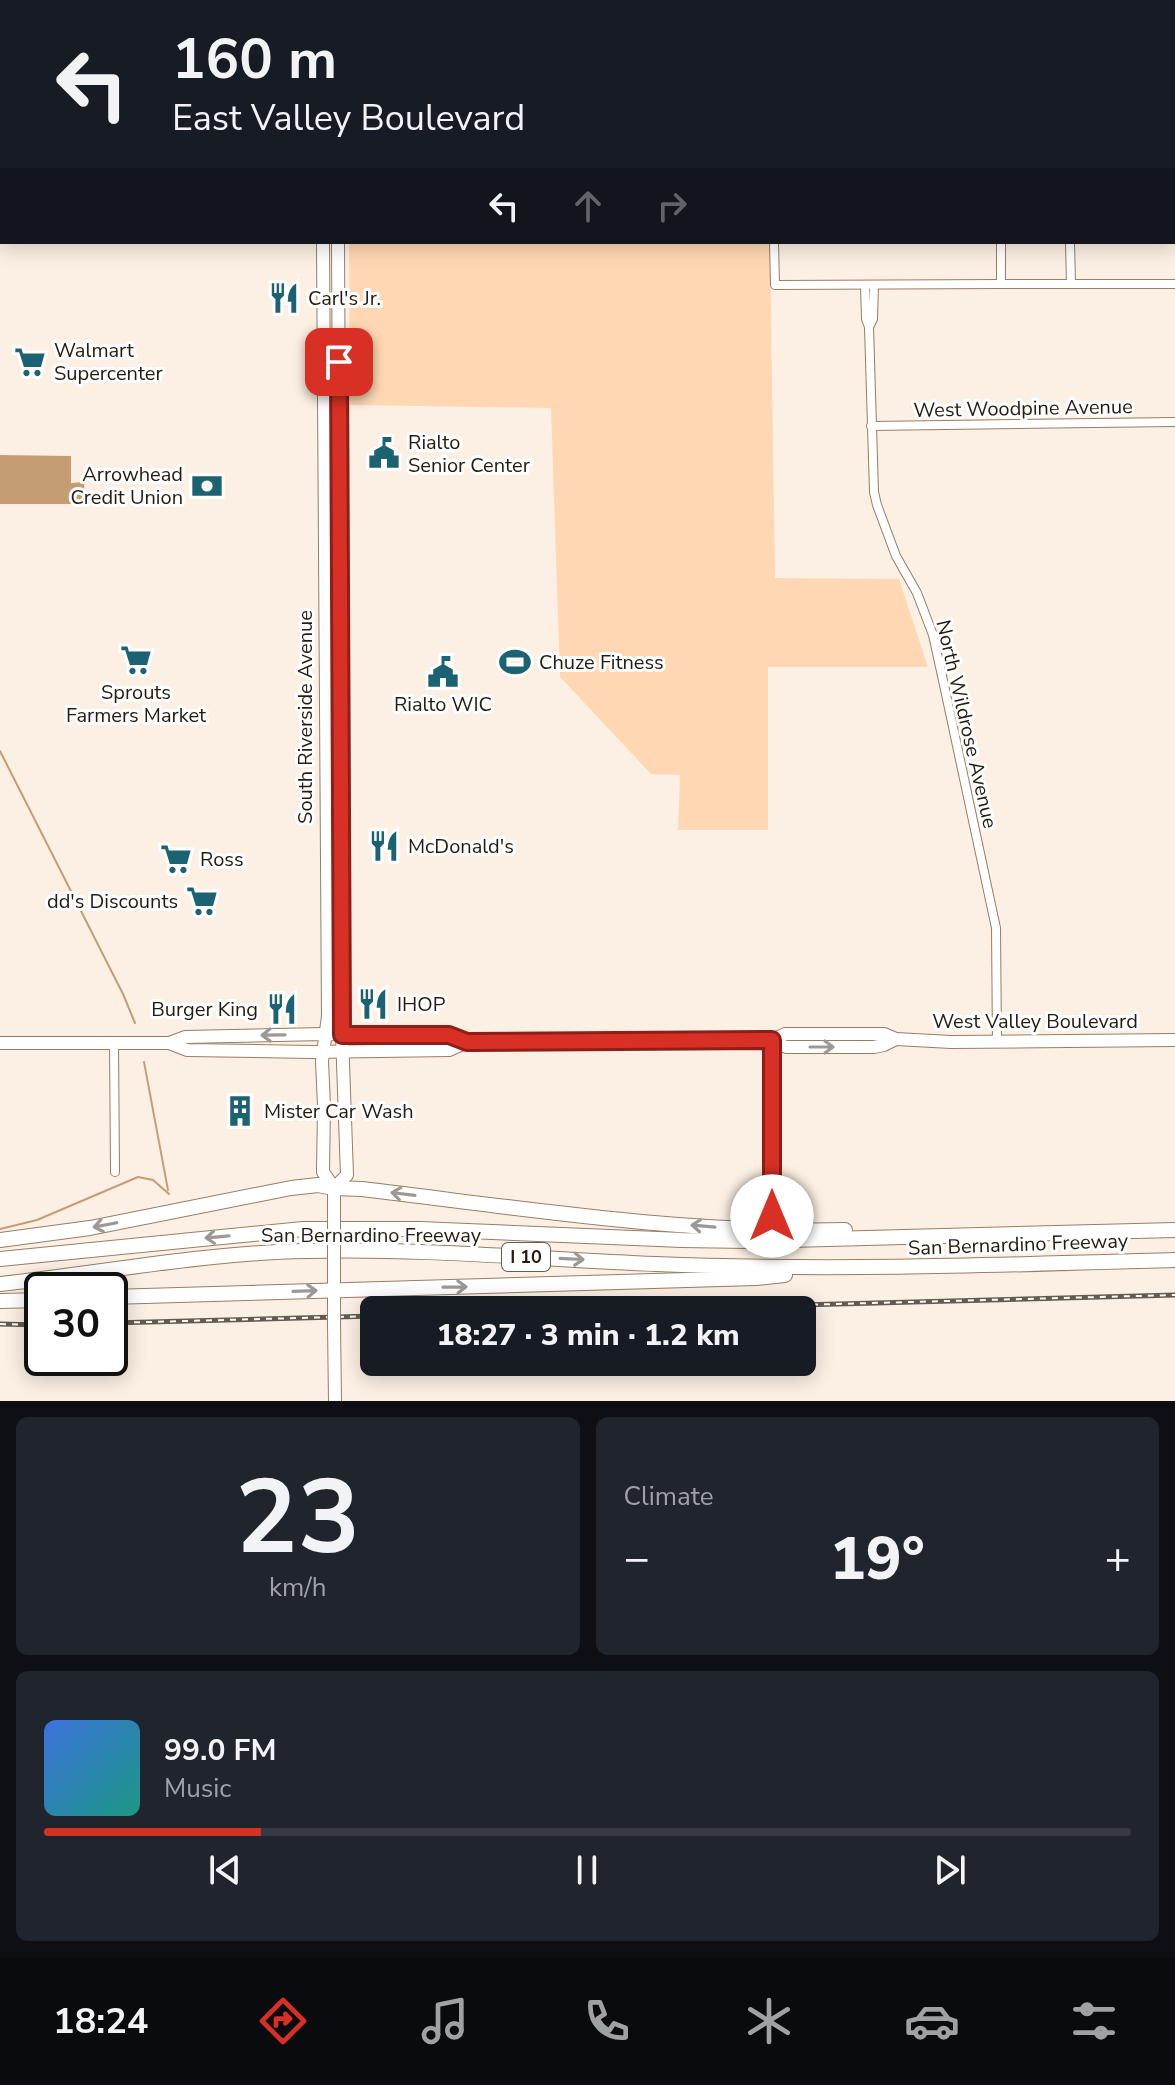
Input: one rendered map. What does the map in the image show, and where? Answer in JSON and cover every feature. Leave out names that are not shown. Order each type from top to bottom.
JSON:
[{"type":"highway","points":[[0,1240],[90,1228],[318,1185],[572,1215],[752,1230],[917,1230],[977,1237]]},
{"type":"highway","name":"San Bernardino Freeway","points":[[0,1259],[303,1229],[420,1229],[708,1241],[1175,1230]]},
{"type":"highway","name":"San Bernardino Freeway","points":[[0,1284],[181,1260],[303,1251],[420,1251],[656,1264],[829,1269],[1175,1260]]},
{"type":"highway","points":[[128,1296],[334,1283],[756,1278],[829,1269]]},
{"type":"highway","points":[[0,1301],[24,1300]]},
{"type":"main road","name":"South Riverside Avenue","points":[[323,244],[325,601],[334,1035]]},
{"type":"main road","name":"South Riverside Avenue","points":[[335,1401],[334,1188],[323,1172],[334,1051],[340,650],[338,244]]},
{"type":"main road","points":[[325,601],[332,608],[334,640],[340,650]]},
{"type":"main road","points":[[0,1043],[169,1043],[185,1037],[334,1035],[449,1035],[467,1042]]},
{"type":"main road","name":"West Valley Boulevard","points":[[467,1042],[772,1040],[786,1047],[874,1047],[896,1039],[997,1042],[1175,1040]]},
{"type":"main road","points":[[169,1043],[187,1050],[334,1051],[449,1050],[467,1042]]},
{"type":"main road","name":"South Riverside Avenue","points":[[334,1051],[347,1175],[334,1188]]},
{"type":"street","points":[[774,244],[775,285],[1175,284]]},
{"type":"street","points":[[1001,244],[1001,284]]},
{"type":"street","points":[[1070,244],[1071,284]]},
{"type":"street","name":"North Wildrose Avenue","points":[[869,285],[873,319],[869,327],[874,492],[896,556],[917,593],[933,635],[992,905],[997,942],[997,1042]]},
{"type":"street","name":"West Woodpine Avenue","points":[[871,426],[1175,422]]},
{"type":"street","points":[[772,1040],[772,1216]]},
{"type":"street","points":[[114,1043],[115,1172]]},
{"type":"shaded area","points":[[349,244],[770,244],[775,578],[899,579],[928,667],[768,667],[768,830],[678,830],[680,775],[651,774],[560,677],[551,408],[350,405]]},
{"type":"shaded area","points":[[0,455],[71,456],[71,483],[84,482],[85,504],[0,504]]},
{"type":"waterway","points":[[0,751],[135,1023]]},
{"type":"waterway","points":[[144,1062],[168,1190]]},
{"type":"waterway","points":[[0,1229],[37,1220],[138,1177],[153,1180],[169,1194]]},
{"type":"railway","points":[[816,1304],[1175,1295]]},
{"type":"railway","points":[[128,1323],[360,1316]]},
{"type":"railway","points":[[0,1324],[24,1325]]},
{"type":"place","name":"Carl's Jr.","points":[[284,298]]},
{"type":"place","name":"Walmart Supercenter","points":[[30,362]]},
{"type":"place","name":"Rialto Senior Center","points":[[384,453]]},
{"type":"place","name":"Arrowhead Credit Union","points":[[207,486]]},
{"type":"place","name":"Sprouts Farmers Market","points":[[136,660]]},
{"type":"place","name":"Chuze Fitness","points":[[515,662]]},
{"type":"place","name":"Rialto WIC","points":[[443,672]]},
{"type":"place","name":"McDonald's","points":[[384,846]]},
{"type":"place","name":"Ross","points":[[176,859]]},
{"type":"place","name":"dd's Discounts","points":[[202,901]]},
{"type":"place","name":"IHOP","points":[[373,1004]]},
{"type":"place","name":"Burger King","points":[[282,1009]]},
{"type":"place","name":"Mister Car Wash","points":[[240,1111]]},
{"type":"route","points":[[339,362],[342,1035],[449,1035],[467,1042],[772,1040],[772,1216]]}]
